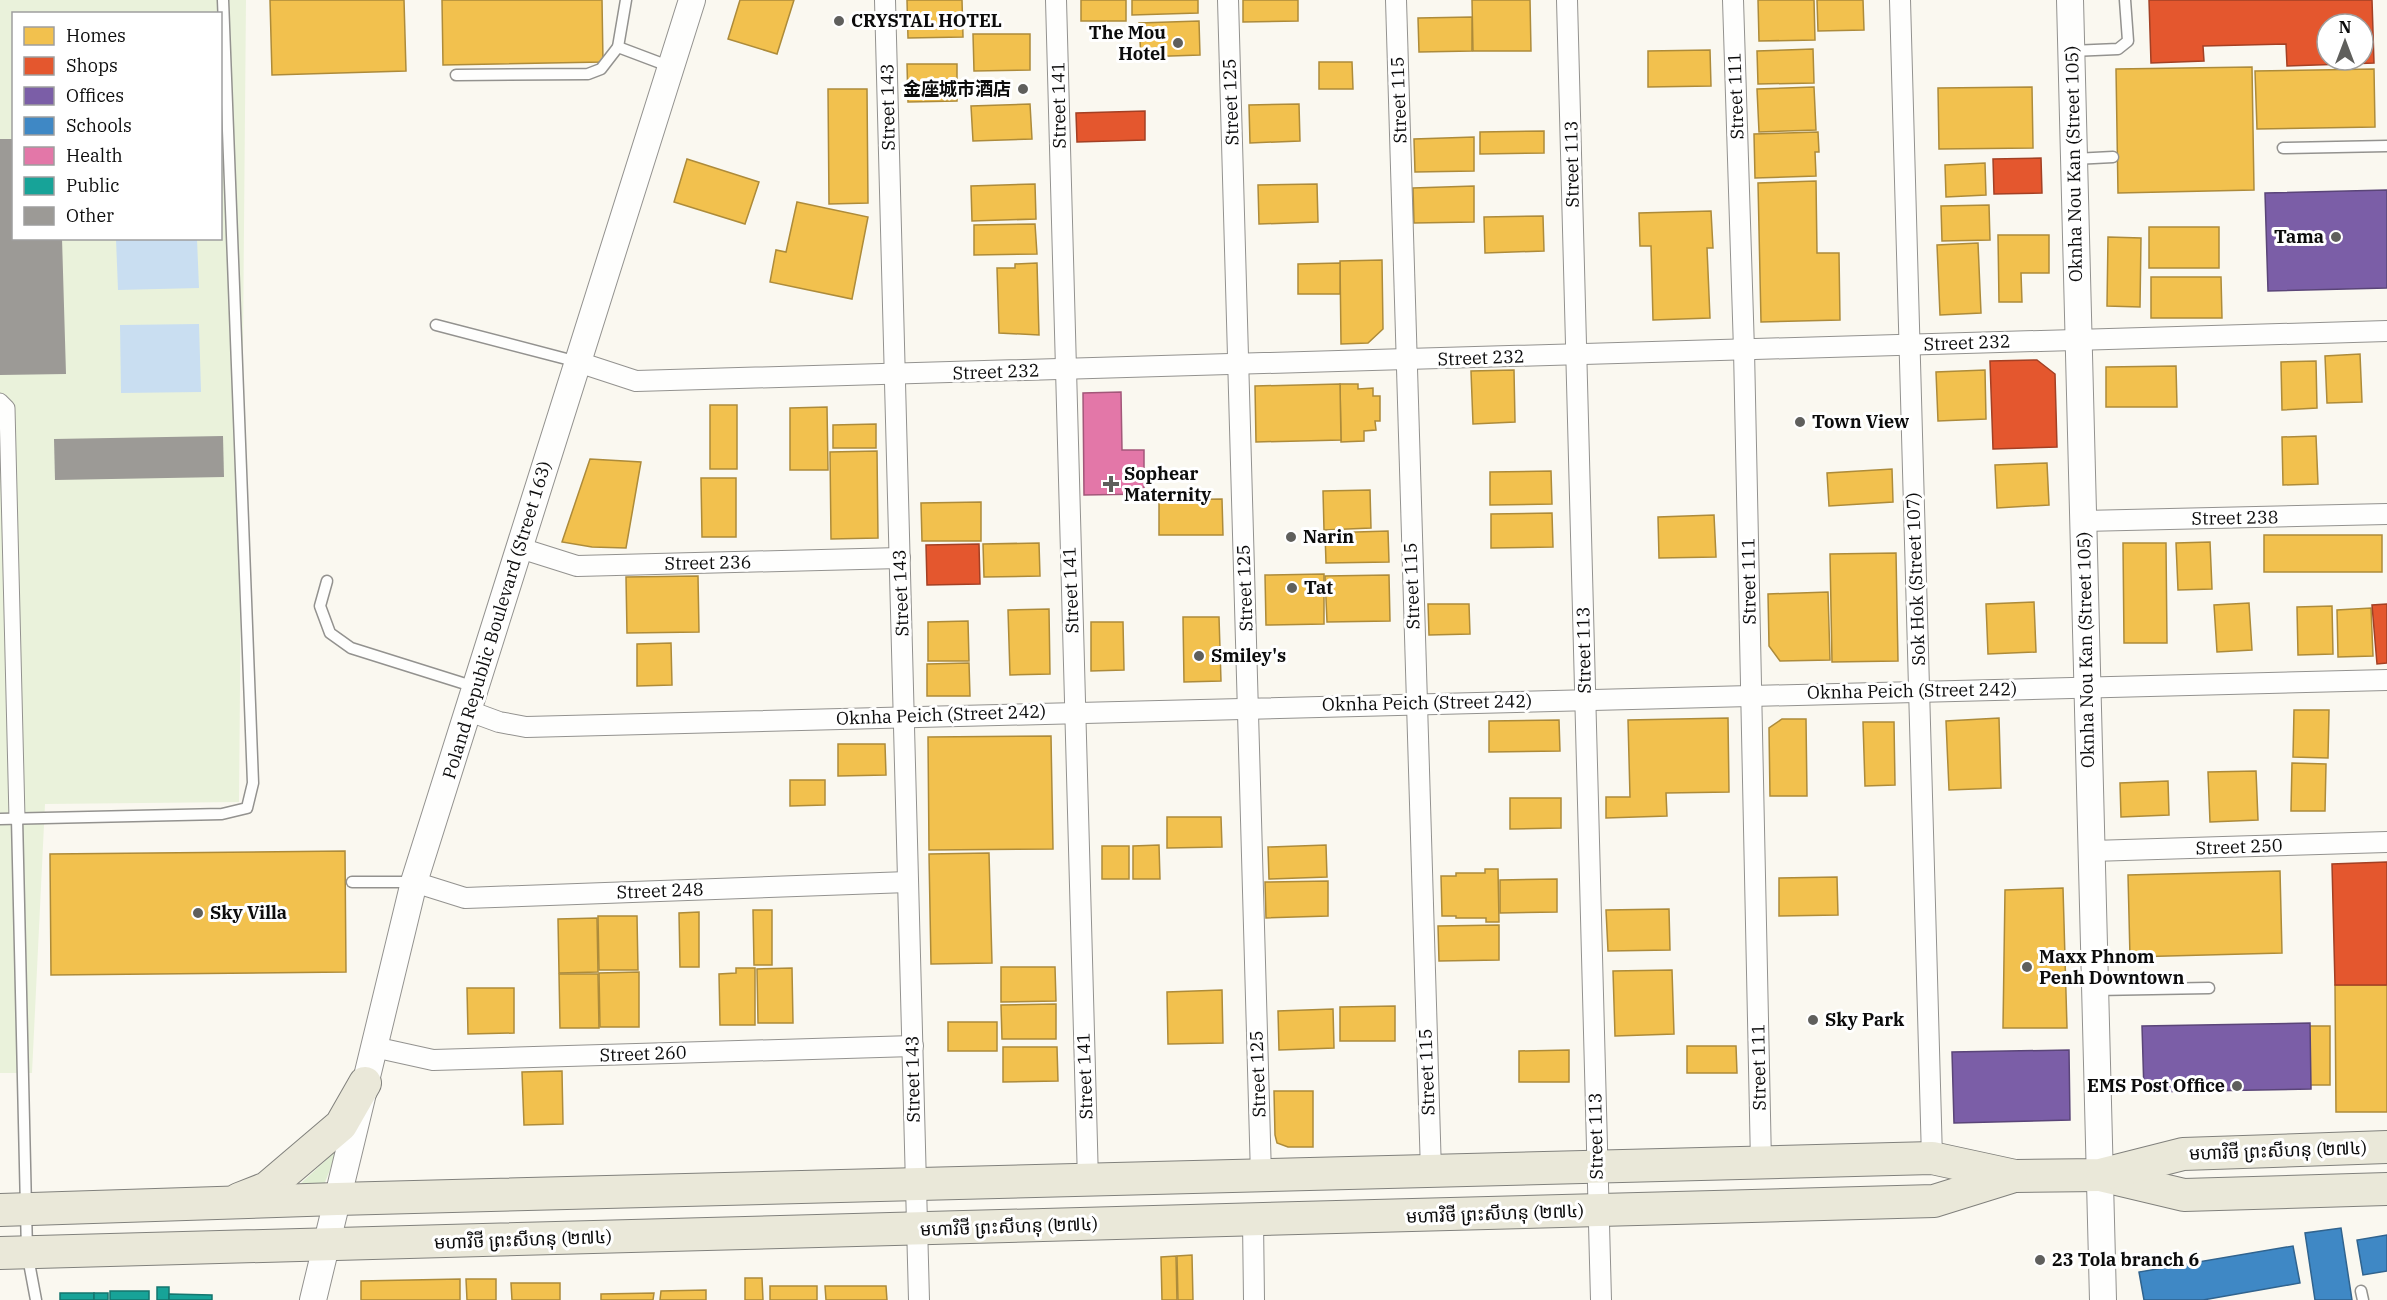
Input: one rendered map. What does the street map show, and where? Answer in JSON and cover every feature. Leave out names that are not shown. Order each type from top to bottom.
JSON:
[{"type":"main road","points":[[226,1203],[267,1188],[341,1125],[365,1083]]},
{"type":"main road","name":"មហាវិថី ព្រះសីហនុ (២៧៤)","points":[[13,1209],[1932,1158],[2014,1176],[2100,1175],[2183,1154],[2387,1147]]},
{"type":"main road","name":"មហាវិថី ព្រះសីហនុ (២៧៤)","points":[[2100,1175],[2184,1195],[2387,1189]]},
{"type":"main road","name":"មហាវិថី ព្រះសីហនុ (២៧៤)","points":[[14,1253],[1934,1201],[2014,1176]]},
{"type":"street","name":"Poland Republic Boulevard (Street 163)","points":[[313,1300],[414,882],[692,0]]},
{"type":"street","name":"Street 143","points":[[885,0],[919,1300]]},
{"type":"street","name":"Street 141","points":[[1056,0],[1088,1181]]},
{"type":"street","name":"Street 125","points":[[1228,0],[1261,1176]]},
{"type":"street","name":"Street 115","points":[[1396,0],[1415,703],[1431,1172]]},
{"type":"street","name":"Street 113","points":[[1567,0],[1601,1300]]},
{"type":"street","name":"Street 111","points":[[1733,0],[1744,350],[1761,1163]]},
{"type":"street","name":"Sok Hok (Street 107)","points":[[1900,0],[1932,1158]]},
{"type":"street","name":"Oknha Nou Kan (Street 105)","points":[[2070,0],[2103,1300]]},
{"type":"street","name":"Street 232","points":[[578,362],[636,381],[2387,331]]},
{"type":"street","points":[[0,401],[7,408],[17,818]]},
{"type":"street","name":"Street 238","points":[[2083,521],[2387,514]]},
{"type":"street","name":"Street 236","points":[[520,548],[577,566],[900,558]]},
{"type":"street","name":"Oknha Peich (Street 242)","points":[[472,699],[499,722],[526,727],[2387,680]]},
{"type":"street","name":"Street 250","points":[[2092,851],[2387,842]]},
{"type":"street","name":"Street 248","points":[[414,882],[465,898],[908,882]]},
{"type":"street","name":"Street 260","points":[[374,1047],[433,1060],[912,1046]]},
{"type":"street","points":[[1253,1221],[1254,1300]]},
{"type":"lane","points":[[0,819],[222,814],[247,808],[253,783],[223,0]]},
{"type":"lane","points":[[456,75],[588,74],[601,69],[618,47],[626,0]]},
{"type":"lane","points":[[2071,51],[2118,49],[2124,46],[2128,41],[2125,0]]},
{"type":"lane","points":[[618,47],[671,67]]},
{"type":"lane","points":[[2283,148],[2387,146]]},
{"type":"lane","points":[[2074,159],[2113,157]]},
{"type":"lane","points":[[436,325],[578,362]]},
{"type":"lane","points":[[327,581],[320,606],[330,633],[351,648],[472,699]]},
{"type":"lane","points":[[17,818],[14,1253],[36,1300]]},
{"type":"lane","points":[[352,882],[414,882]]},
{"type":"lane","points":[[2095,990],[2209,988]]},
{"type":"green space","points":[[0,0],[246,0],[239,802],[45,804],[32,1073],[0,1073]]},
{"type":"green space","points":[[338,1149],[324,1185],[298,1186]]},
{"type":"water","points":[[116,240],[197,240],[199,288],[118,290]]},
{"type":"water","points":[[199,324],[201,392],[121,393],[120,325]]},
{"type":"building: Homes","points":[[270,0],[404,0],[406,71],[272,75]]},
{"type":"building: Homes","points":[[442,0],[602,0],[603,62],[443,65]]},
{"type":"building: Homes","points":[[740,0],[794,0],[777,54],[728,39]]},
{"type":"building: Homes","points":[[907,0],[962,0],[963,37],[908,38]]},
{"type":"building: Homes","points":[[1081,0],[1126,0],[1126,21],[1081,21]]},
{"type":"building: Homes","points":[[1132,0],[1198,0],[1198,13],[1132,15]]},
{"type":"building: Homes","points":[[1243,0],[1298,0],[1298,21],[1243,22]]},
{"type":"building: Homes","points":[[1472,0],[1530,0],[1531,51],[1473,51]]},
{"type":"building: Homes","points":[[1758,0],[1814,0],[1815,40],[1759,41]]},
{"type":"building: Homes","points":[[1817,0],[1863,0],[1864,30],[1818,31]]},
{"type":"building: Homes","points":[[1472,17],[1472,51],[1419,52],[1418,18]]},
{"type":"building: Homes","points":[[1199,21],[1200,55],[1141,57],[1139,23]]},
{"type":"building: Homes","points":[[973,34],[1030,34],[1030,70],[974,71]]},
{"type":"building: Homes","points":[[1813,49],[1814,83],[1758,84],[1757,51]]},
{"type":"building: Homes","points":[[1710,50],[1711,86],[1648,87],[1648,51]]},
{"type":"building: Homes","points":[[1319,62],[1352,62],[1353,89],[1319,89]]},
{"type":"building: Homes","points":[[907,64],[957,64],[957,101],[908,102]]},
{"type":"building: Homes","points":[[2252,67],[2254,190],[2118,193],[2116,69]]},
{"type":"building: Homes","points":[[2255,71],[2374,72],[2375,127],[2257,129]]},
{"type":"building: Homes","points":[[1814,87],[1816,130],[1759,132],[1757,89]]},
{"type":"building: Homes","points":[[2032,87],[2033,148],[1939,149],[1938,88]]},
{"type":"building: Homes","points":[[828,89],[867,89],[868,203],[829,204]]},
{"type":"building: Homes","points":[[1030,104],[1032,139],[973,141],[971,106]]},
{"type":"building: Homes","points":[[1299,104],[1300,141],[1250,143],[1249,105]]},
{"type":"building: Homes","points":[[1544,131],[1544,153],[1480,154],[1480,132]]},
{"type":"building: Homes","points":[[1818,132],[1819,152],[1815,152],[1816,176],[1755,178],[1754,134]]},
{"type":"building: Homes","points":[[1474,137],[1474,171],[1415,172],[1414,139]]},
{"type":"building: Homes","points":[[687,159],[759,182],[745,224],[674,202]]},
{"type":"building: Homes","points":[[1985,163],[1986,195],[1946,197],[1945,165]]},
{"type":"building: Homes","points":[[1816,181],[1817,253],[1839,253],[1840,320],[1761,322],[1758,183]]},
{"type":"building: Homes","points":[[1035,184],[1036,219],[972,221],[971,186]]},
{"type":"building: Homes","points":[[1317,184],[1318,222],[1259,224],[1258,185]]},
{"type":"building: Homes","points":[[1474,186],[1474,222],[1414,223],[1413,188]]},
{"type":"building: Homes","points":[[797,202],[868,217],[852,299],[770,282],[776,250],[786,252]]},
{"type":"building: Homes","points":[[1989,205],[1990,240],[1942,241],[1941,206]]},
{"type":"building: Homes","points":[[1711,211],[1713,248],[1707,248],[1710,318],[1653,320],[1651,246],[1640,246],[1639,213]]},
{"type":"building: Homes","points":[[1543,216],[1544,251],[1485,253],[1484,217]]},
{"type":"building: Homes","points":[[1035,224],[1037,254],[974,255],[974,225]]},
{"type":"building: Homes","points":[[2149,227],[2219,227],[2219,268],[2149,268]]},
{"type":"building: Homes","points":[[1998,235],[2049,235],[2049,273],[2021,273],[2022,302],[1999,302]]},
{"type":"building: Homes","points":[[2108,237],[2141,238],[2140,307],[2107,306]]},
{"type":"building: Homes","points":[[1978,243],[1981,313],[1940,315],[1937,245]]},
{"type":"building: Homes","points":[[1382,260],[1383,329],[1368,343],[1341,344],[1340,261]]},
{"type":"building: Homes","points":[[1037,263],[1039,335],[999,333],[997,268],[1015,268],[1015,264]]},
{"type":"building: Homes","points":[[1340,263],[1340,294],[1298,294],[1298,264]]},
{"type":"building: Homes","points":[[2151,277],[2221,277],[2222,318],[2151,318]]},
{"type":"building: Homes","points":[[2360,354],[2362,402],[2327,403],[2325,356]]},
{"type":"building: Homes","points":[[2316,361],[2317,408],[2282,410],[2281,362]]},
{"type":"building: Homes","points":[[2176,366],[2177,407],[2106,407],[2106,367]]},
{"type":"building: Homes","points":[[1514,370],[1515,422],[1473,424],[1471,371]]},
{"type":"building: Homes","points":[[1985,370],[1986,419],[1938,421],[1936,372]]},
{"type":"building: Homes","points":[[1340,384],[1358,384],[1358,389],[1373,388],[1373,396],[1380,396],[1380,421],[1375,421],[1376,430],[1364,431],[1364,441],[1341,442]]},
{"type":"building: Homes","points":[[1340,384],[1341,440],[1256,442],[1255,386]]},
{"type":"building: Homes","points":[[710,405],[737,405],[737,469],[710,469]]},
{"type":"building: Homes","points":[[827,407],[828,470],[790,470],[790,408]]},
{"type":"building: Homes","points":[[876,424],[876,448],[833,448],[833,425]]},
{"type":"building: Homes","points":[[2316,436],[2318,484],[2283,485],[2282,437]]},
{"type":"building: Homes","points":[[877,451],[878,538],[831,539],[830,452]]},
{"type":"building: Homes","points":[[590,459],[641,462],[626,548],[592,547],[562,542]]},
{"type":"building: Homes","points":[[2047,463],[2049,505],[1997,508],[1995,465]]},
{"type":"building: Homes","points":[[1892,469],[1893,502],[1829,506],[1827,473]]},
{"type":"building: Homes","points":[[1551,471],[1552,504],[1490,505],[1490,472]]},
{"type":"building: Homes","points":[[701,478],[736,478],[736,537],[702,537]]},
{"type":"building: Homes","points":[[1370,490],[1371,528],[1324,530],[1323,491]]},
{"type":"building: Homes","points":[[1222,499],[1223,535],[1159,535],[1159,500]]},
{"type":"building: Homes","points":[[981,502],[981,541],[922,541],[921,503]]},
{"type":"building: Homes","points":[[1552,513],[1553,547],[1491,548],[1491,514]]},
{"type":"building: Homes","points":[[1714,515],[1716,557],[1659,558],[1658,517]]},
{"type":"building: Homes","points":[[1388,531],[1389,562],[1326,563],[1325,533]]},
{"type":"building: Homes","points":[[2264,535],[2382,535],[2382,572],[2264,572]]},
{"type":"building: Homes","points":[[2210,542],[2212,589],[2178,590],[2176,543]]},
{"type":"building: Homes","points":[[1039,543],[1040,576],[984,577],[983,544]]},
{"type":"building: Homes","points":[[2123,543],[2166,543],[2167,643],[2124,643]]},
{"type":"building: Homes","points":[[1896,553],[1898,661],[1832,662],[1830,554]]},
{"type":"building: Homes","points":[[1324,574],[1324,624],[1266,625],[1265,575]]},
{"type":"building: Homes","points":[[1389,575],[1390,621],[1327,622],[1325,576]]},
{"type":"building: Homes","points":[[698,576],[699,632],[627,633],[626,577]]},
{"type":"building: Homes","points":[[1828,592],[1830,660],[1780,661],[1769,646],[1768,594]]},
{"type":"building: Homes","points":[[2034,602],[2036,652],[1988,654],[1986,604]]},
{"type":"building: Homes","points":[[2249,603],[2252,650],[2217,652],[2214,605]]},
{"type":"building: Homes","points":[[1428,604],[1469,604],[1470,634],[1429,635]]},
{"type":"building: Homes","points":[[2332,606],[2333,654],[2298,655],[2297,607]]},
{"type":"building: Homes","points":[[2371,608],[2373,656],[2338,657],[2337,610]]},
{"type":"building: Homes","points":[[1049,609],[1050,674],[1010,675],[1008,610]]},
{"type":"building: Homes","points":[[1183,617],[1219,617],[1221,681],[1184,682]]},
{"type":"building: Homes","points":[[968,621],[969,661],[928,661],[928,622]]},
{"type":"building: Homes","points":[[1091,622],[1123,622],[1124,670],[1091,671]]},
{"type":"building: Homes","points":[[671,643],[672,685],[637,686],[637,644]]},
{"type":"building: Homes","points":[[969,663],[970,696],[927,696],[927,664]]},
{"type":"building: Homes","points":[[2294,710],[2329,710],[2328,758],[2293,757]]},
{"type":"building: Homes","points":[[1728,718],[1729,792],[1666,793],[1667,816],[1606,818],[1606,797],[1630,797],[1628,720]]},
{"type":"building: Homes","points":[[1999,718],[2001,788],[1949,790],[1946,721]]},
{"type":"building: Homes","points":[[1782,719],[1806,719],[1807,796],[1770,796],[1769,728]]},
{"type":"building: Homes","points":[[1559,720],[1560,751],[1489,752],[1489,721]]},
{"type":"building: Homes","points":[[1863,722],[1894,722],[1895,785],[1865,786]]},
{"type":"building: Homes","points":[[1051,736],[1053,849],[929,850],[928,737]]},
{"type":"building: Homes","points":[[838,744],[885,744],[886,775],[838,776]]},
{"type":"building: Homes","points":[[2292,763],[2326,764],[2325,811],[2291,811]]},
{"type":"building: Homes","points":[[2256,771],[2258,820],[2210,822],[2208,772]]},
{"type":"building: Homes","points":[[790,780],[825,780],[825,805],[790,806]]},
{"type":"building: Homes","points":[[2168,781],[2169,815],[2121,817],[2120,783]]},
{"type":"building: Homes","points":[[1510,798],[1561,798],[1561,828],[1510,829]]},
{"type":"building: Homes","points":[[1167,817],[1221,817],[1222,847],[1167,848]]},
{"type":"building: Homes","points":[[1159,845],[1160,879],[1133,879],[1133,846]]},
{"type":"building: Homes","points":[[1326,845],[1327,877],[1269,879],[1268,847]]},
{"type":"building: Homes","points":[[1102,846],[1129,846],[1129,879],[1102,879]]},
{"type":"building: Homes","name":"Sky Villa","points":[[345,851],[346,972],[51,975],[50,854]]},
{"type":"building: Homes","points":[[989,853],[992,963],[931,964],[929,854]]},
{"type":"building: Homes","points":[[1485,869],[1498,869],[1499,922],[1486,922],[1486,918],[1442,916],[1441,876],[1456,876],[1456,873],[1485,873]]},
{"type":"building: Homes","points":[[2280,871],[2282,953],[2130,957],[2128,875]]},
{"type":"building: Homes","points":[[1837,877],[1838,915],[1779,916],[1779,878]]},
{"type":"building: Homes","points":[[1557,879],[1557,912],[1500,913],[1500,880]]},
{"type":"building: Homes","points":[[1328,881],[1328,916],[1266,918],[1265,882]]},
{"type":"building: Homes","points":[[2063,888],[2067,1028],[2003,1028],[2005,890]]},
{"type":"building: Homes","points":[[1669,909],[1670,950],[1608,951],[1606,910]]},
{"type":"building: Homes","points":[[753,910],[772,910],[772,965],[754,965]]},
{"type":"building: Homes","points":[[699,912],[699,967],[680,967],[679,913]]},
{"type":"building: Homes","points":[[598,916],[637,916],[638,970],[599,970]]},
{"type":"building: Homes","points":[[597,918],[598,972],[559,973],[558,919]]},
{"type":"building: Homes","points":[[1499,925],[1499,960],[1439,961],[1438,926]]},
{"type":"building: Homes","points":[[1001,967],[1055,967],[1056,1001],[1001,1002]]},
{"type":"building: Homes","points":[[736,968],[755,968],[755,1025],[720,1025],[719,974],[736,973]]},
{"type":"building: Homes","points":[[792,968],[793,1023],[758,1023],[757,969]]},
{"type":"building: Homes","points":[[1672,970],[1674,1034],[1615,1036],[1613,971]]},
{"type":"building: Homes","points":[[639,972],[639,1027],[600,1027],[599,973]]},
{"type":"building: Homes","points":[[559,974],[598,974],[599,1028],[560,1028]]},
{"type":"building: Homes","points":[[2335,985],[2387,985],[2387,1112],[2336,1112]]},
{"type":"building: Homes","points":[[467,988],[514,988],[514,1033],[468,1034]]},
{"type":"building: Homes","points":[[1222,990],[1223,1043],[1168,1044],[1167,992]]},
{"type":"building: Homes","points":[[1056,1004],[1056,1039],[1002,1039],[1001,1005]]},
{"type":"building: Homes","points":[[1395,1006],[1395,1041],[1340,1041],[1340,1007]]},
{"type":"building: Homes","points":[[1333,1009],[1334,1048],[1279,1050],[1278,1011]]},
{"type":"building: Homes","points":[[948,1022],[997,1022],[997,1051],[948,1051]]},
{"type":"building: Homes","points":[[2309,1026],[2330,1026],[2330,1085],[2310,1085]]},
{"type":"building: Homes","points":[[1687,1046],[1736,1046],[1737,1073],[1687,1073]]},
{"type":"building: Homes","points":[[1003,1047],[1057,1047],[1058,1081],[1003,1082]]},
{"type":"building: Homes","points":[[1569,1050],[1569,1082],[1519,1082],[1519,1051]]},
{"type":"building: Homes","points":[[562,1071],[563,1124],[524,1125],[522,1072]]},
{"type":"building: Homes","points":[[1274,1091],[1313,1091],[1313,1147],[1288,1147],[1277,1143]]},
{"type":"building: Homes","points":[[1192,1255],[1193,1300],[1178,1300],[1177,1256]]},
{"type":"building: Homes","points":[[1176,1256],[1177,1300],[1162,1300],[1161,1257]]},
{"type":"building: Homes","points":[[745,1278],[762,1278],[763,1300],[745,1300]]},
{"type":"building: Homes","points":[[460,1279],[460,1300],[361,1300],[361,1281]]},
{"type":"building: Homes","points":[[466,1279],[496,1279],[496,1300],[467,1300]]},
{"type":"building: Homes","points":[[511,1283],[560,1283],[560,1300],[512,1300]]},
{"type":"building: Homes","points":[[770,1286],[817,1286],[817,1300],[770,1300]]},
{"type":"building: Homes","points":[[825,1286],[886,1286],[887,1300],[826,1300]]},
{"type":"building: Homes","points":[[706,1290],[706,1300],[660,1300],[661,1291]]},
{"type":"building: Homes","points":[[654,1293],[653,1300],[601,1300],[601,1294]]},
{"type":"building: Shops","points":[[2149,0],[2372,0],[2372,12],[2315,12],[2315,65],[2287,66],[2286,44],[2203,46],[2204,61],[2151,63]]},
{"type":"building: Shops","points":[[1145,111],[1145,140],[1077,142],[1076,113]]},
{"type":"building: Shops","points":[[2041,158],[2042,193],[1994,194],[1993,159]]},
{"type":"building: Shops","points":[[2037,360],[2055,374],[2057,447],[1993,449],[1990,361]]},
{"type":"building: Shops","points":[[979,544],[980,584],[927,585],[926,545]]},
{"type":"building: Shops","points":[[2387,604],[2387,663],[2377,664],[2372,605]]},
{"type":"building: Shops","points":[[2387,862],[2387,985],[2335,985],[2332,864]]},
{"type":"building: Offices","points":[[2387,190],[2387,288],[2268,291],[2265,193]]},
{"type":"building: Offices","points":[[2310,1023],[2311,1089],[2144,1092],[2142,1026]]},
{"type":"building: Offices","points":[[2069,1050],[2070,1120],[1954,1123],[1952,1052]]},
{"type":"building: Schools","points":[[2341,1228],[2352,1300],[2315,1300],[2305,1233]]},
{"type":"building: Schools","points":[[2387,1235],[2387,1271],[2363,1275],[2357,1240]]},
{"type":"building: Schools","points":[[2293,1246],[2300,1283],[2203,1300],[2144,1300],[2139,1272]]},
{"type":"building: Health","points":[[1121,392],[1122,450],[1144,450],[1144,494],[1084,495],[1083,393]]},
{"type":"building: Public","points":[[157,1287],[169,1287],[169,1300],[157,1300]]},
{"type":"building: Public","points":[[110,1291],[149,1291],[149,1300],[110,1300]]},
{"type":"building: Public","points":[[60,1293],[94,1293],[94,1300],[60,1300]]},
{"type":"building: Public","points":[[94,1293],[108,1293],[108,1300],[94,1300]]},
{"type":"building: Public","points":[[169,1294],[212,1295],[212,1300],[169,1300]]},
{"type":"building: Other","points":[[0,139],[12,139],[12,240],[62,240],[66,374],[0,375]]},
{"type":"building: Other","points":[[223,436],[224,477],[55,480],[54,439]]},
{"type":"place","name":"CRYSTAL HOTEL","points":[[839,21]]},
{"type":"place","name":"The Mou Hotel","points":[[1178,43]]},
{"type":"place","name":"金座城市酒店","points":[[1023,89]]},
{"type":"place","name":"Tama","points":[[2336,237]]},
{"type":"place","name":"Town View","points":[[1800,422]]},
{"type":"place","name":"Sophear Maternity","points":[[1111,484]]},
{"type":"place","name":"Narin","points":[[1291,537]]},
{"type":"place","name":"Tat","points":[[1292,588]]},
{"type":"place","name":"Smiley's","points":[[1199,656]]},
{"type":"place","name":"Sky Villa","points":[[198,913]]},
{"type":"place","name":"Maxx Phnom Penh Downtown","points":[[2027,967]]},
{"type":"place","name":"Sky Park","points":[[1813,1020]]},
{"type":"place","name":"EMS Post Office","points":[[2237,1086]]},
{"type":"place","name":"23 Tola branch 6","points":[[2040,1260]]}]
